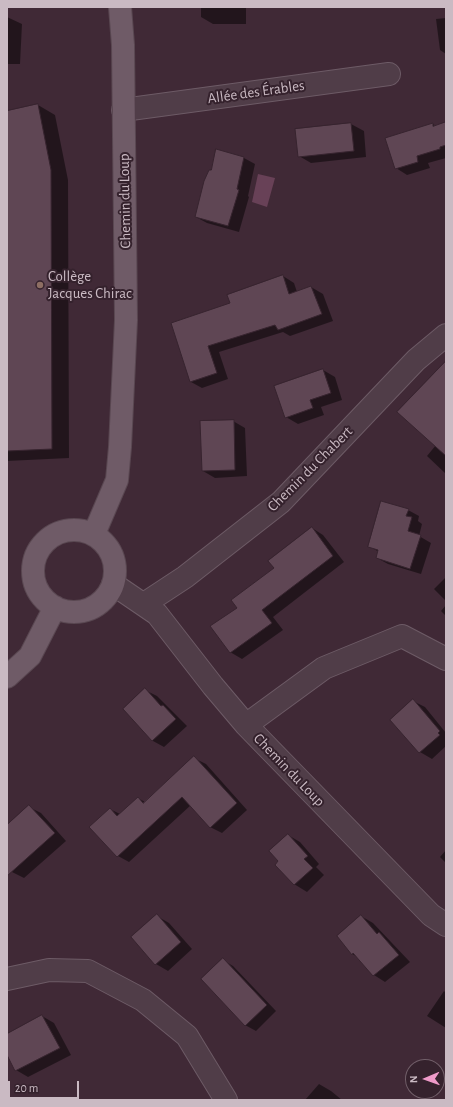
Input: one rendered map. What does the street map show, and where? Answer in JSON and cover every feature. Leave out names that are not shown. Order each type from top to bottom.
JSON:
[{"type":"main road","name":"Chemin du Loup","points":[[94,534],[117,480],[120,447],[126,320],[120,7]]},
{"type":"main road","points":[[70,530],[83,530],[94,534],[107,546],[114,558],[116,570],[113,584],[104,600],[92,608],[73,612],[55,607],[46,600],[35,582],[33,572],[36,556],[43,544],[56,534],[70,530]]},
{"type":"main road","points":[[7,677],[30,656],[55,607]]},
{"type":"street","name":"Allée des Érables","points":[[123,110],[389,74]]},
{"type":"street","name":"Chemin du Chabert","points":[[144,604],[185,577],[281,502],[416,360],[446,335]]},
{"type":"street","name":"Chemin du Loup","points":[[113,584],[157,614],[213,686],[246,725],[431,915],[446,925]]},
{"type":"street","points":[[246,725],[324,668],[402,636],[446,659]]},
{"type":"street","points":[[7,979],[49,970],[88,971],[143,1000],[187,1036],[226,1100]]},
{"type":"shaded area","points":[[258,174],[275,178],[267,207],[252,202]]},
{"type":"building","points":[[38,104],[51,170],[52,449],[7,451],[7,111]]},
{"type":"building","points":[[446,122],[446,145],[440,147],[440,149],[417,156],[418,162],[395,169],[385,138],[433,123],[433,126]]},
{"type":"building","points":[[351,123],[354,151],[298,157],[295,129]]},
{"type":"building","points":[[216,149],[244,157],[237,189],[239,190],[228,226],[195,217],[204,181],[209,170],[211,170]]},
{"type":"building","points":[[283,275],[289,294],[311,286],[322,314],[278,330],[275,325],[208,346],[217,373],[190,382],[171,323],[230,303],[227,295]]},
{"type":"building","points":[[446,361],[446,456],[397,412]]},
{"type":"building","points":[[323,369],[331,393],[310,400],[313,408],[285,418],[274,386]]},
{"type":"building","points":[[234,420],[235,470],[202,471],[200,421]]},
{"type":"building","points":[[381,501],[409,509],[406,516],[412,517],[408,531],[421,535],[410,569],[376,558],[378,550],[368,547]]},
{"type":"building","points":[[312,527],[333,556],[262,610],[272,623],[230,653],[210,626],[237,608],[231,600],[274,568],[268,561]]},
{"type":"building","points":[[145,688],[161,706],[163,705],[176,719],[152,741],[123,709]]},
{"type":"building","points":[[413,699],[440,731],[438,733],[440,735],[419,753],[390,720]]},
{"type":"building","points":[[194,756],[237,803],[210,828],[182,797],[117,857],[89,827],[110,808],[117,816],[138,797],[143,803]]},
{"type":"building","points":[[29,805],[55,833],[7,876],[7,825]]},
{"type":"building","points":[[288,834],[308,856],[304,859],[313,868],[294,885],[275,865],[278,861],[269,851]]},
{"type":"building","points":[[157,914],[181,942],[155,965],[131,937]]},
{"type":"building","points":[[361,915],[377,934],[379,932],[399,955],[373,976],[353,953],[352,955],[337,936]]},
{"type":"building","points":[[223,958],[267,1005],[245,1026],[201,979]]},
{"type":"building","points":[[42,1015],[60,1048],[15,1071],[7,1055],[7,1034]]},
{"type":"place","name":"Collège Jacques Chirac","points":[[40,285]]}]
